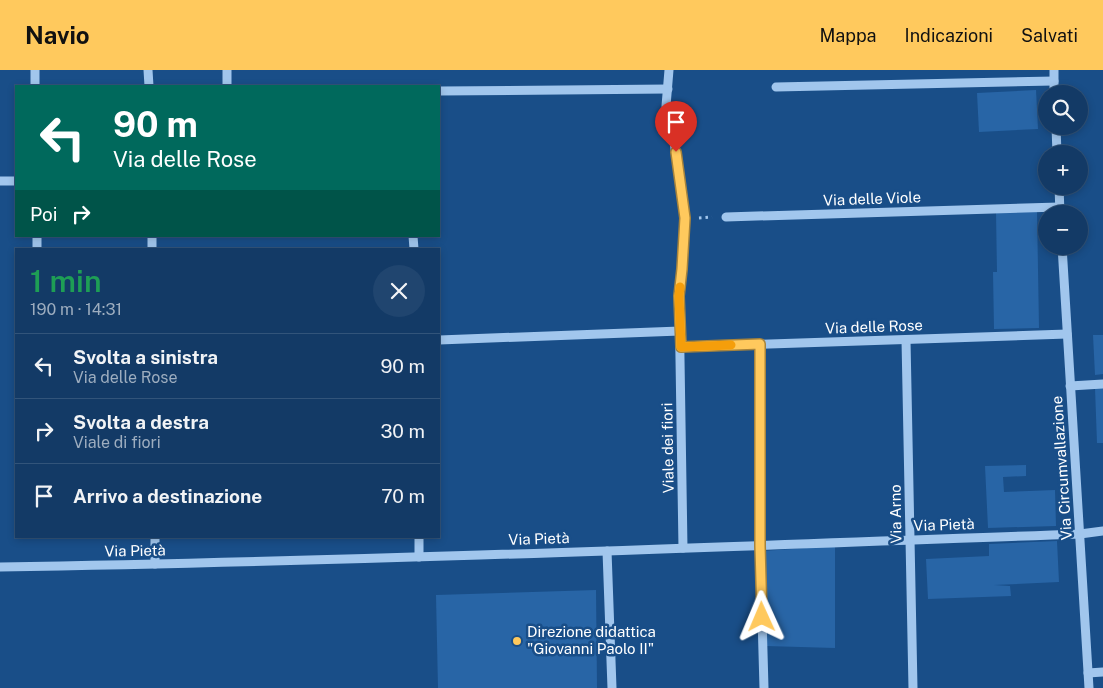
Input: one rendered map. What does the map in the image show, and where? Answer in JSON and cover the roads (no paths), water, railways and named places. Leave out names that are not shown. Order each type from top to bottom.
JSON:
[{"type":"street","points":[[35,70],[35,85]]},
{"type":"street","points":[[148,70],[149,85]]},
{"type":"street","points":[[227,70],[227,85]]},
{"type":"street","points":[[440,91],[668,89],[669,70]]},
{"type":"street","points":[[1054,70],[1054,85]]},
{"type":"street","points":[[776,87],[1054,81]]},
{"type":"street","name":"Viale dei fiori","points":[[668,89],[666,106],[673,135],[685,218],[679,296],[683,548]]},
{"type":"street","points":[[0,181],[15,180]]},
{"type":"street","name":"Via delle Viole","points":[[726,217],[1038,210]]},
{"type":"street","name":"Via Circumvallazione","points":[[1063,255],[1089,688]]},
{"type":"street","points":[[440,340],[680,331]]},
{"type":"street","name":"Via delle Rose","points":[[681,347],[1067,334]]},
{"type":"street","name":"Via Arno","points":[[906,340],[913,688]]},
{"type":"street","points":[[760,344],[760,546],[764,688]]},
{"type":"street","points":[[1070,386],[1103,384]]},
{"type":"street","name":"Via Pietà","points":[[0,566],[419,557],[1080,534],[1103,531]]},
{"type":"street","points":[[154,538],[155,564]]},
{"type":"street","points":[[419,538],[419,557]]},
{"type":"street","points":[[607,551],[612,688]]},
{"type":"street","points":[[1088,673],[1103,672]]},
{"type":"place","name":"Direzione didattica \"Giovanni Paolo II\"","points":[[517,641]]}]
